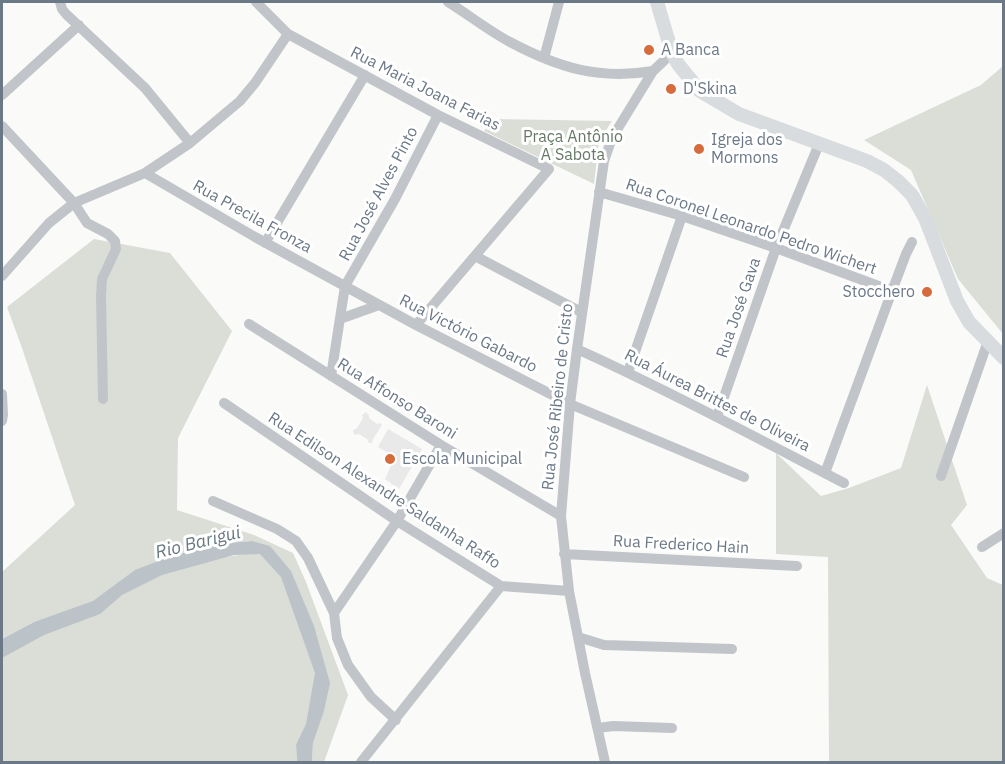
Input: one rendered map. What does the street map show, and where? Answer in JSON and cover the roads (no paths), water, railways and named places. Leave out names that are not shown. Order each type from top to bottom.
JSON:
[{"type":"main road","points":[[657,2],[672,52],[687,77],[700,91],[739,114],[867,161],[884,170],[912,195],[925,218],[957,301],[969,322],[1004,358]]},
{"type":"street","points":[[60,2],[66,14],[145,88],[190,143]]},
{"type":"street","name":"Rua Maria Joana Farias","points":[[256,2],[288,34],[438,115],[549,169],[475,256]]},
{"type":"street","points":[[448,2],[510,42],[564,66],[608,75],[633,75],[653,71]]},
{"type":"street","points":[[544,58],[559,2]]},
{"type":"street","points":[[2,95],[79,25]]},
{"type":"street","points":[[2,276],[48,223],[74,203],[145,173],[190,143],[240,101],[288,34]]},
{"type":"street","name":"Rua José Ribeiro de Cristo","points":[[605,762],[582,658],[564,554],[561,516],[570,404],[581,312],[604,161],[612,138],[653,71],[672,52]]},
{"type":"street","points":[[265,243],[365,75]]},
{"type":"street","name":"Rua José Alves Pinto","points":[[345,286],[395,199],[438,115]]},
{"type":"street","points":[[2,126],[74,203],[87,223],[115,240],[116,249],[102,279],[103,399]]},
{"type":"street","name":"Rua José Gava","points":[[717,417],[776,248],[819,144]]},
{"type":"street","name":"Rua Precila Fronza","points":[[145,173],[265,243],[345,286]]},
{"type":"street","name":"Rua Coronel Leonardo Pedro Wichert","points":[[599,192],[682,216],[892,291]]},
{"type":"street","points":[[628,372],[682,216]]},
{"type":"street","points":[[825,473],[912,242]]},
{"type":"street","points":[[416,325],[475,256],[581,312]]},
{"type":"street","points":[[332,376],[345,286]]},
{"type":"street","name":"Rua Victório Gabardo","points":[[345,286],[570,404],[744,477]]},
{"type":"street","points":[[340,319],[379,305]]},
{"type":"street","name":"Rua Affonso Baroni","points":[[249,324],[441,445],[561,516]]},
{"type":"street","points":[[941,476],[988,341]]},
{"type":"street","name":"Rua Áurea Brittes de Oliveira","points":[[576,349],[628,372],[844,483]]},
{"type":"street","points":[[2,394],[2,421]]},
{"type":"street","name":"Rua Edilson Alexandre Saldanha Raffo","points":[[224,403],[397,521],[501,586],[569,591]]},
{"type":"street","points":[[334,613],[397,521],[441,445]]},
{"type":"street","points":[[213,501],[277,529],[296,541],[308,558],[334,613],[337,638],[348,665],[371,697],[396,720]]},
{"type":"street","points":[[982,547],[1004,534]]},
{"type":"street","name":"Rua Frederico Hain","points":[[564,554],[797,566]]},
{"type":"street","points":[[361,762],[501,586]]},
{"type":"street","points":[[578,637],[604,645],[732,649]]},
{"type":"street","points":[[582,658],[604,645]]},
{"type":"street","points":[[598,728],[613,726],[672,728]]},
{"type":"place","name":"A Banca","points":[[649,50]]},
{"type":"place","name":"D'Skina","points":[[671,89]]},
{"type":"place","name":"Igreja dos Mormons","points":[[699,149]]},
{"type":"place","name":"Stocchero","points":[[927,292]]},
{"type":"place","name":"Escola Municipal","points":[[390,459]]},
{"type":"park label","name":"Praça Antônio A Sabota","points":[[573,146]]},
{"type":"water label","name":"Rio Barigui","points":[[198,543]]}]
